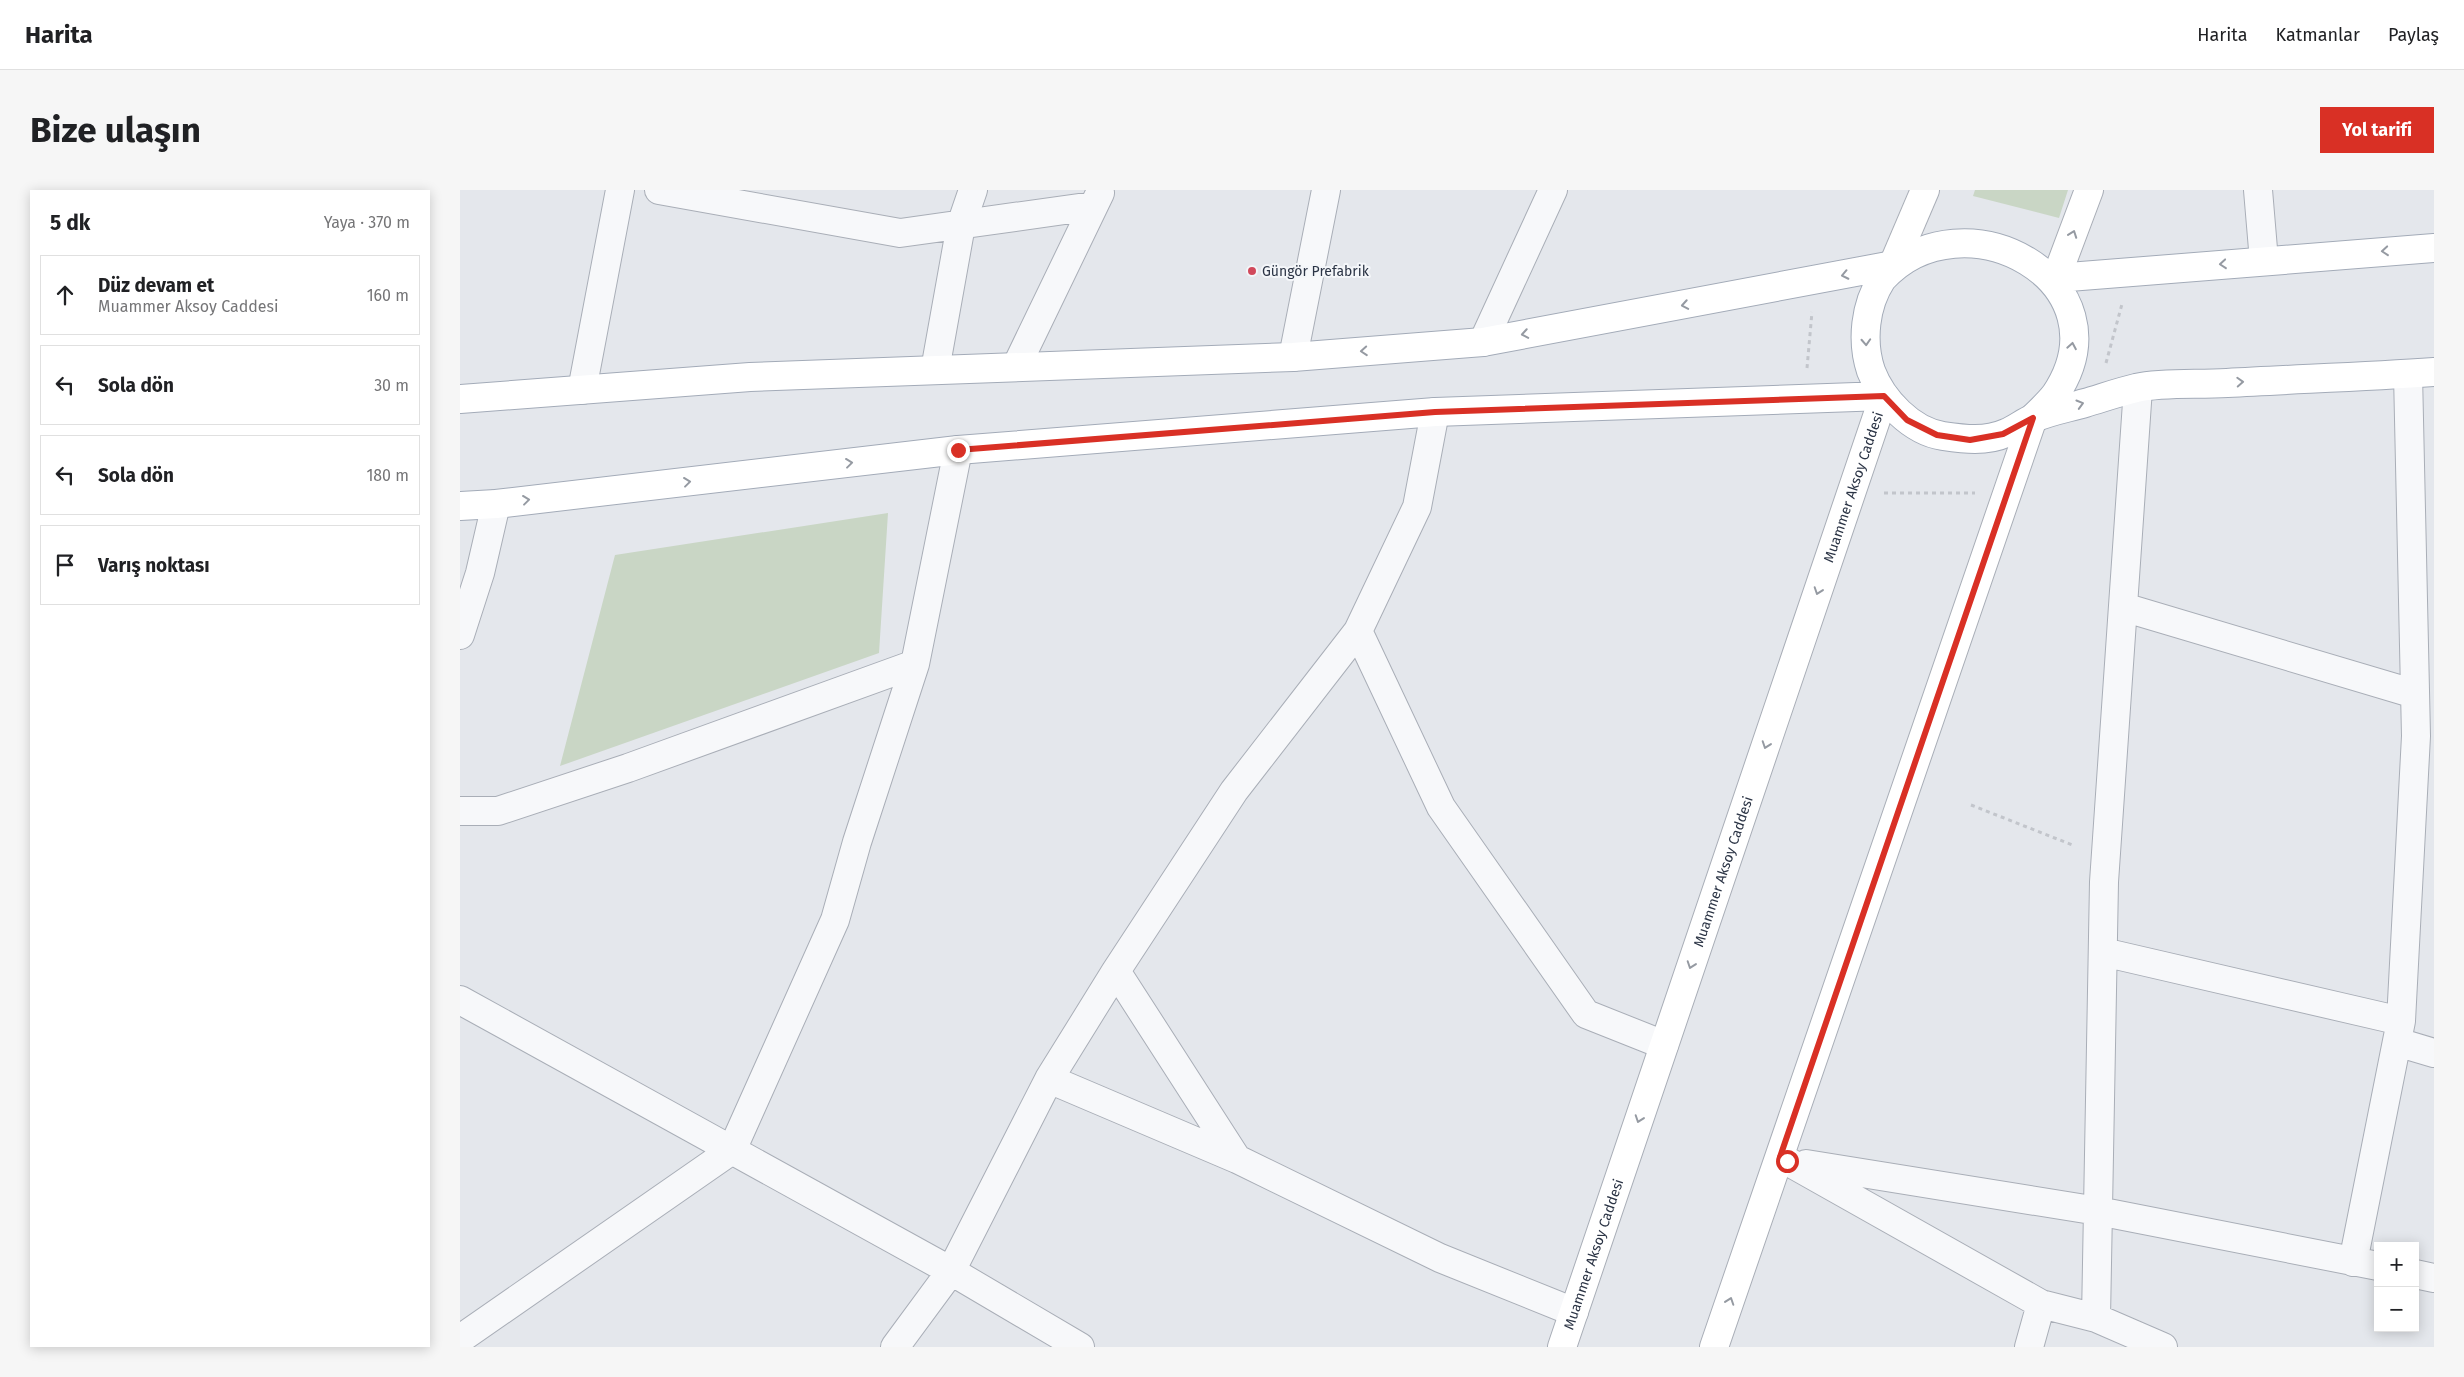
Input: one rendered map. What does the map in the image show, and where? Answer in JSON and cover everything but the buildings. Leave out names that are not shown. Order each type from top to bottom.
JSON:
[{"type":"main road","points":[[1925,190],[1893,265],[1877,288],[1867,315],[1865,343],[1871,371],[1884,396],[1907,420],[1937,435],[1970,440],[2003,434],[2033,418],[2138,388],[2421,373]]},
{"type":"main road","points":[[2056,278],[2089,190]]},
{"type":"main road","points":[[460,399],[750,377],[1293,357],[1483,342],[1893,265],[1917,245],[1946,234],[1978,231],[2008,238],[2035,255],[2056,278],[2069,306],[2074,337],[2068,368],[2054,395],[2033,418],[1783,1159],[1714,1347]]},
{"type":"main road","points":[[2056,278],[2434,248]]},
{"type":"main road","points":[[460,506],[496,504],[958,450],[1435,412],[1884,396]]},
{"type":"main road","name":"Muammer Aksoy Caddesi","points":[[1562,1347],[1884,396]]},
{"type":"street","points":[[582,390],[620,190]]},
{"type":"street","points":[[659,190],[900,233],[962,225],[1097,198]]},
{"type":"street","points":[[936,370],[962,225],[973,190]]},
{"type":"street","points":[[1293,357],[1326,190]]},
{"type":"street","points":[[1483,342],[1553,190]]},
{"type":"street","points":[[2258,190],[2264,261]]},
{"type":"street","points":[[1016,367],[1097,198]]},
{"type":"street","points":[[1783,1159],[2098,1211],[2366,1264],[2399,1032],[2416,736],[2416,694],[2424,580],[2421,373]]},
{"type":"street","points":[[2096,1318],[2106,858],[2138,388]]},
{"type":"street","points":[[895,1347],[951,1271],[1049,1079],[1116,971],[1234,791],[1358,631],[1418,507],[1435,412]]},
{"type":"street","points":[[460,1339],[732,1150],[835,920],[857,842],[915,664],[958,450]]},
{"type":"street","points":[[460,635],[480,574],[496,504]]},
{"type":"street","points":[[2123,607],[2416,694]]},
{"type":"street","points":[[1358,631],[1441,807],[1586,1014],[1664,1046]]},
{"type":"street","points":[[460,811],[498,811],[628,768],[915,664]]},
{"type":"street","points":[[2103,952],[2399,1032],[2434,1052]]},
{"type":"street","points":[[1116,971],[1237,1159]]},
{"type":"street","points":[[460,1000],[951,1271],[1080,1347]]},
{"type":"street","points":[[1049,1079],[1237,1159],[1440,1258],[1574,1312]]},
{"type":"street","points":[[1783,1159],[2041,1304],[2096,1318],[2163,1347]]},
{"type":"street","points":[[2419,1275],[2434,1278]]},
{"type":"street","points":[[2029,1347],[2041,1304]]},
{"type":"path","points":[[2096,400],[2130,272]]},
{"type":"path","points":[[1804,399],[1815,281]]},
{"type":"path","points":[[1851,493],[2008,494]]},
{"type":"path","points":[[1971,805],[2106,858]]},
{"type":"green space","points":[[1975,190],[2068,190],[2059,218],[1973,196]]},
{"type":"green space","points":[[888,513],[879,653],[560,766],[615,555]]},
{"type":"place","name":"Güngör Prefabrik","points":[[1252,271]]},
{"type":"route","points":[[958,450],[1435,412],[1884,396],[1907,420],[1937,435],[1970,440],[2003,434],[2033,418],[1780,1157],[1787,1161]]}]
